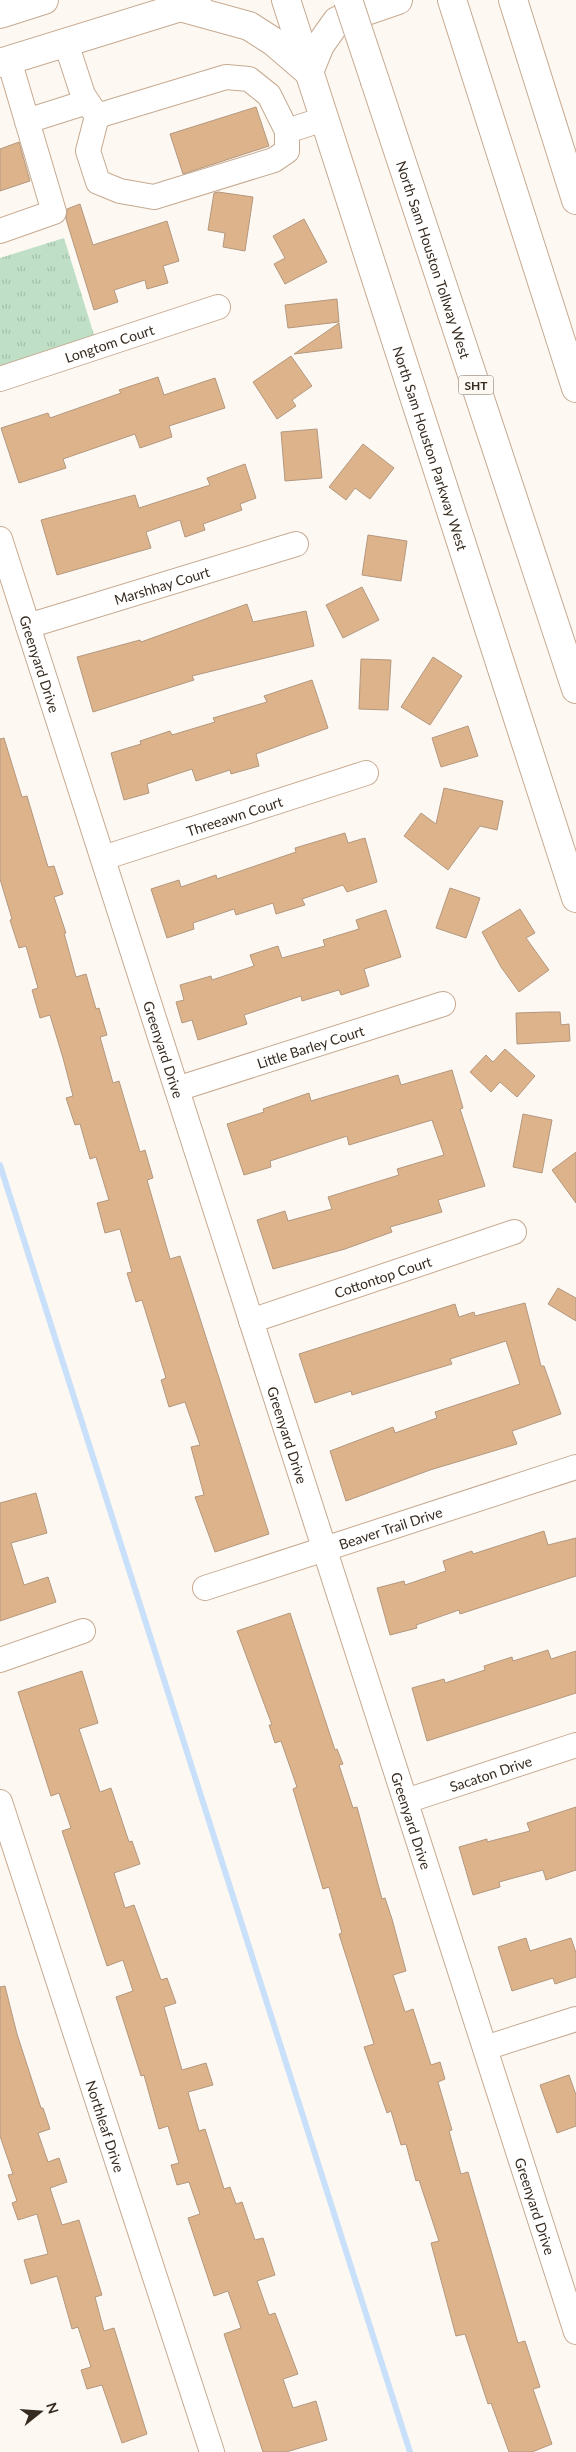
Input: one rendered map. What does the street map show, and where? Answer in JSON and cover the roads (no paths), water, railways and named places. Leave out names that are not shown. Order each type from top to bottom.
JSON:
[{"type":"main road","points":[[0,14],[44,0]]},
{"type":"main road","name":"North Sam Houston Parkway West","points":[[286,0],[576,898]]},
{"type":"main road","name":"North Sam Houston Tollway West","points":[[348,0],[576,689]]},
{"type":"main road","points":[[4,62],[192,4],[249,26],[274,42],[309,72],[320,45],[337,20],[398,0]]},
{"type":"main road","points":[[452,0],[576,388]]},
{"type":"main road","points":[[513,1],[576,200]]},
{"type":"street","points":[[26,121],[92,109],[226,78],[249,79],[268,95],[287,131],[286,150],[274,160],[154,197],[120,192],[98,182],[88,151],[92,109],[83,96],[66,42]]},
{"type":"street","points":[[0,230],[54,212],[26,121],[9,96],[4,62]]},
{"type":"street","points":[[287,131],[324,119]]},
{"type":"street","name":"Longtom Court","points":[[0,379],[218,307]]},
{"type":"street","name":"Greenyard Drive","points":[[0,539],[485,2048],[570,2290],[576,2332]]},
{"type":"street","name":"Marshhay Court","points":[[28,626],[296,544]]},
{"type":"street","name":"Threeawn Court","points":[[103,858],[366,773]]},
{"type":"street","name":"Little Barley Court","points":[[177,1089],[443,1004]]},
{"type":"street","name":"Cottontop Court","points":[[252,1321],[514,1232]]},
{"type":"street","name":"Beaver Trail Drive","points":[[205,1588],[576,1467]]},
{"type":"street","points":[[0,1660],[83,1631]]},
{"type":"street","name":"Sacaton Drive","points":[[406,1801],[576,1745]]},
{"type":"street","name":"Northleaf Drive","points":[[2,1813],[204,2450]]},
{"type":"street","points":[[485,2048],[576,2019]]},
{"type":"waterway","points":[[0,1165],[410,2452]]}]
